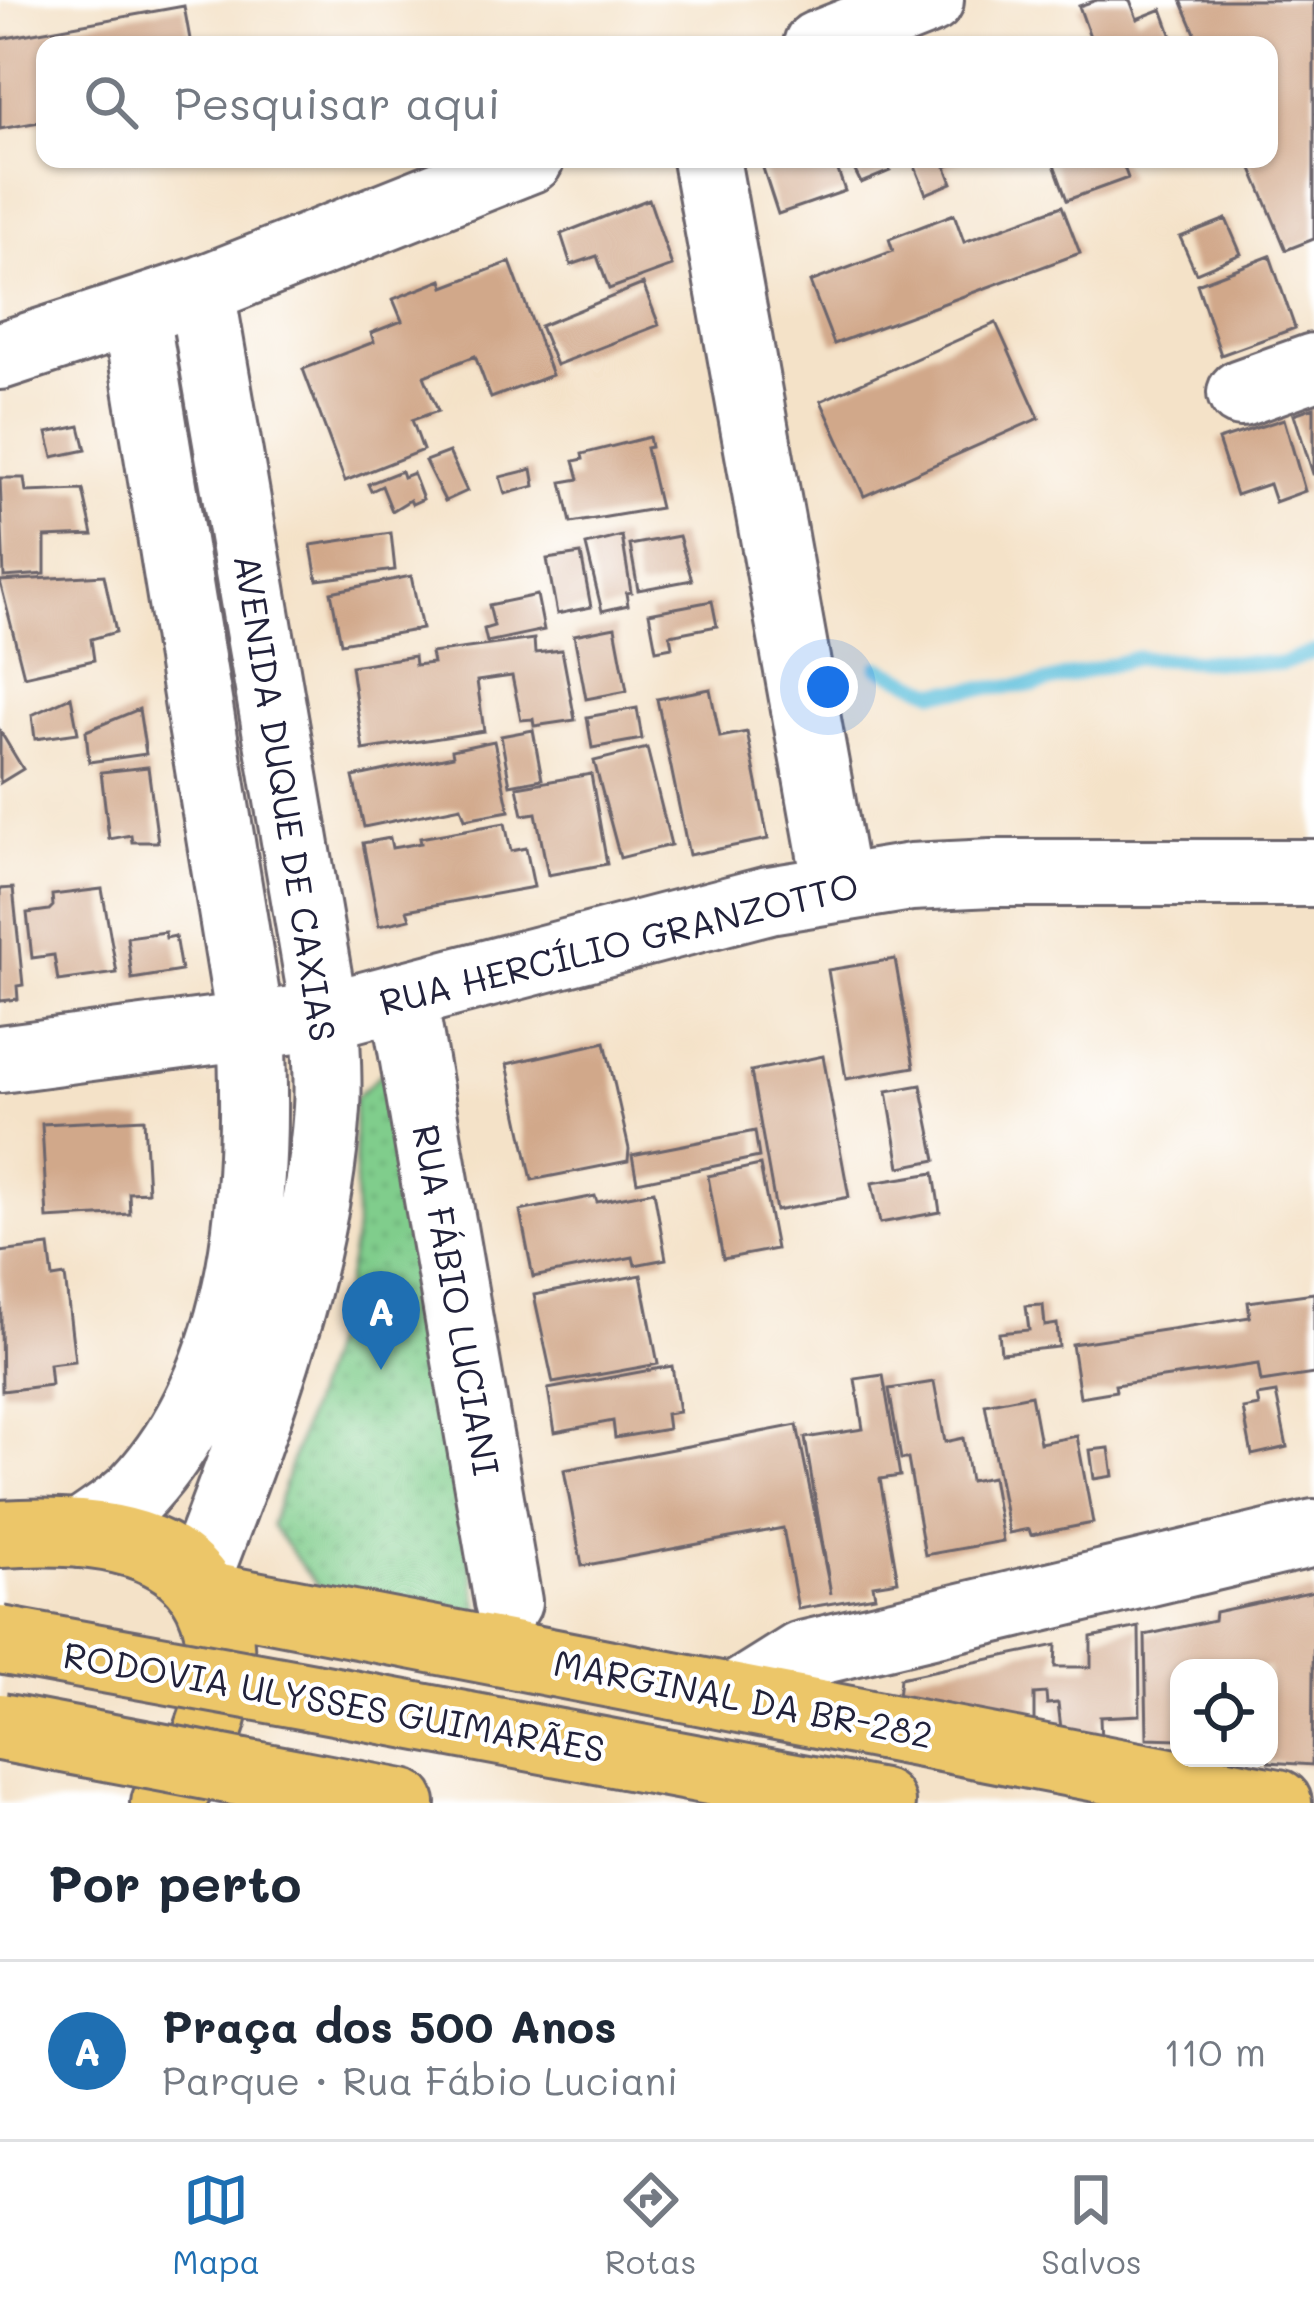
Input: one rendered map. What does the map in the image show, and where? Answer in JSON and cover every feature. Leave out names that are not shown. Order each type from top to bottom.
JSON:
[{"type":"main road","name":"MARGINAL DA BR-282","points":[[0,1534],[81,1534],[122,1541],[169,1557],[202,1588],[1278,1803]]},
{"type":"main road","points":[[164,1803],[179,1789],[216,1713],[222,1666],[219,1627],[202,1588]]},
{"type":"main road","name":"RODOVIA ULYSSES GUIMARÃES","points":[[0,1640],[881,1803]]},
{"type":"main road","points":[[0,1727],[402,1803]]},
{"type":"street","points":[[840,36],[930,0]]},
{"type":"street","points":[[0,356],[201,290],[507,168]]},
{"type":"street","points":[[708,168],[837,887]]},
{"type":"street","name":"AVENIDA DUQUE DE CAXIAS","points":[[201,290],[325,1016],[328,1106],[298,1292],[202,1588]]},
{"type":"street","name":"AVENIDA DUQUE DE CAXIAS","points":[[81,1534],[137,1492],[175,1442],[209,1376],[230,1312],[252,1167],[251,1027],[135,313]]},
{"type":"street","points":[[1241,393],[1314,367]]},
{"type":"street","name":"RUA HERCÍLIO GRANZOTTO","points":[[0,1059],[325,1016],[770,900],[837,887],[992,873],[1314,873]]},
{"type":"street","name":"RUA FÁBIO LUCIANI","points":[[403,997],[508,1602]]},
{"type":"street","points":[[735,1697],[802,1655],[1314,1533]]},
{"type":"green space","points":[[389,1066],[480,1619],[318,1587],[271,1525],[341,1310],[356,1229],[354,1099]]},
{"type":"building","points":[[1097,0],[1130,0],[1137,19],[1162,9],[1172,36],[1090,36],[1079,6]]},
{"type":"building","points":[[1181,0],[1314,0],[1314,239],[1286,250],[1252,168],[1278,168],[1278,36],[1196,36]]},
{"type":"building","points":[[184,6],[189,36],[36,36],[36,123],[0,129],[0,39]]},
{"type":"building","points":[[763,168],[837,168],[845,191],[778,214]]},
{"type":"building","points":[[854,168],[889,168],[890,171],[861,183]]},
{"type":"building","points":[[916,168],[946,168],[952,183],[926,194]]},
{"type":"building","points":[[1055,168],[1124,168],[1128,178],[1067,200]]},
{"type":"building","points":[[649,199],[672,266],[609,289],[597,256],[571,265],[561,234]]},
{"type":"building","points":[[1062,206],[1080,253],[834,344],[810,282],[893,251],[889,239],[954,214],[964,242]]},
{"type":"building","points":[[1226,219],[1241,254],[1196,273],[1180,237]]},
{"type":"building","points":[[1270,256],[1295,328],[1221,355],[1197,284]]},
{"type":"building","points":[[510,262],[552,375],[491,398],[475,356],[424,376],[438,411],[412,420],[423,450],[345,481],[303,369],[374,342],[371,333],[402,321],[393,299],[442,280],[444,287]]},
{"type":"building","points":[[643,284],[659,325],[556,365],[540,326]]},
{"type":"building","points":[[996,323],[1039,418],[864,496],[821,401]]},
{"type":"building","points":[[1314,407],[1314,474],[1313,474],[1294,414]]},
{"type":"building","points":[[1284,419],[1305,491],[1275,502],[1269,484],[1236,495],[1218,440]]},
{"type":"building","points":[[80,426],[86,450],[53,457],[47,433]]},
{"type":"building","points":[[649,437],[651,447],[646,448],[660,508],[571,523],[562,482],[579,479],[574,461],[583,459],[582,454]]},
{"type":"building","points":[[449,452],[467,491],[445,501],[425,461]]},
{"type":"building","points":[[532,469],[535,486],[505,494],[500,477]]},
{"type":"building","points":[[401,471],[403,477],[413,473],[423,499],[412,504],[410,500],[392,511],[382,486],[371,491],[368,484]]},
{"type":"building","points":[[0,478],[24,478],[26,492],[83,490],[93,535],[45,537],[45,574],[4,577]]},
{"type":"building","points":[[391,533],[395,570],[317,580],[311,545]]},
{"type":"building","points":[[622,536],[631,592],[626,593],[628,605],[602,611],[586,545]]},
{"type":"building","points":[[679,536],[692,580],[638,590],[630,545]]},
{"type":"building","points":[[581,554],[591,607],[557,614],[547,559]]},
{"type":"building","points":[[104,575],[116,632],[91,639],[94,660],[24,676],[0,581]]},
{"type":"building","points":[[411,576],[422,629],[341,643],[331,592]]},
{"type":"building","points":[[537,595],[544,630],[487,642],[484,629],[494,626],[489,605]]},
{"type":"building","points":[[712,601],[717,626],[670,635],[672,647],[656,650],[649,613]]},
{"type":"building","points":[[615,627],[627,691],[586,699],[574,635]]},
{"type":"building","points":[[534,639],[535,653],[562,650],[575,720],[534,726],[533,719],[521,720],[512,676],[477,681],[484,731],[363,750],[351,666],[414,656],[415,665],[433,663],[431,653]]},
{"type":"building","points":[[710,689],[720,737],[747,732],[768,839],[689,855],[657,699]]},
{"type":"building","points":[[71,697],[78,733],[35,739],[32,715]]},
{"type":"building","points":[[637,708],[642,739],[592,748],[587,717]]},
{"type":"building","points":[[139,709],[146,754],[89,762],[86,731]]},
{"type":"building","points":[[533,730],[542,779],[510,785],[501,736]]},
{"type":"building","points":[[0,731],[23,769],[0,783]]},
{"type":"building","points":[[494,741],[509,811],[465,819],[461,807],[364,827],[353,777],[453,756],[452,750]]},
{"type":"building","points":[[647,748],[671,845],[620,858],[594,761]]},
{"type":"building","points":[[148,767],[158,842],[132,842],[131,835],[109,839],[101,772]]},
{"type":"building","points":[[591,774],[607,864],[548,875],[536,813],[523,815],[517,787]]},
{"type":"building","points":[[505,823],[511,851],[526,848],[534,887],[407,910],[410,919],[379,926],[363,843],[390,838],[392,848],[421,843],[420,838]]},
{"type":"building","points":[[13,888],[23,985],[17,986],[18,999],[0,1001],[0,889]]},
{"type":"building","points":[[102,889],[117,973],[58,981],[54,955],[32,958],[27,913],[49,910],[52,895]]},
{"type":"building","points":[[165,932],[166,938],[175,936],[181,971],[132,979],[127,937]]},
{"type":"building","points":[[895,959],[914,1067],[846,1079],[828,970]]},
{"type":"building","points":[[605,1042],[628,1161],[532,1180],[507,1064]]},
{"type":"building","points":[[823,1056],[849,1197],[776,1211],[751,1071]]},
{"type":"building","points":[[921,1085],[936,1160],[900,1167],[887,1091]]},
{"type":"building","points":[[144,1119],[148,1192],[129,1193],[130,1214],[47,1219],[42,1124]]},
{"type":"building","points":[[755,1131],[759,1157],[637,1182],[632,1155]]},
{"type":"building","points":[[760,1165],[776,1249],[723,1259],[708,1176]]},
{"type":"building","points":[[934,1173],[940,1212],[880,1223],[872,1183]]},
{"type":"building","points":[[654,1191],[666,1259],[635,1265],[633,1257],[533,1277],[520,1211],[595,1196],[597,1202]]},
{"type":"building","points":[[49,1246],[53,1278],[65,1276],[75,1361],[49,1364],[51,1385],[2,1391],[0,1252]]},
{"type":"building","points":[[641,1275],[658,1364],[553,1383],[534,1295]]},
{"type":"building","points":[[1314,1293],[1314,1374],[1261,1382],[1258,1364],[1115,1385],[1116,1391],[1080,1397],[1072,1344],[1250,1317],[1248,1302]]},
{"type":"building","points":[[1043,1305],[1045,1326],[1057,1324],[1059,1347],[1001,1353],[999,1333],[1029,1330],[1026,1306]]},
{"type":"building","points":[[672,1366],[679,1412],[666,1414],[668,1429],[615,1438],[613,1421],[555,1432],[548,1389]]},
{"type":"building","points":[[883,1375],[900,1476],[880,1479],[898,1581],[873,1585],[875,1596],[798,1609],[783,1528],[582,1566],[564,1470],[797,1425],[831,1594],[805,1438],[863,1429],[855,1379]]},
{"type":"building","points":[[934,1382],[945,1442],[963,1438],[970,1481],[992,1477],[1003,1541],[925,1555],[908,1459],[901,1459],[889,1389]]},
{"type":"building","points":[[1276,1393],[1287,1447],[1252,1455],[1243,1409],[1259,1406],[1257,1396]]},
{"type":"building","points":[[1031,1395],[1040,1443],[1077,1436],[1093,1523],[1031,1535],[1029,1529],[1009,1533],[985,1404]]},
{"type":"building","points":[[1109,1448],[1113,1476],[1094,1479],[1090,1450]]},
{"type":"building","points":[[1314,1591],[1312,1765],[1278,1763],[1278,1659],[1170,1659],[1170,1739],[1147,1738],[1145,1635],[1214,1620],[1215,1612]]},
{"type":"building","points":[[1139,1627],[1140,1715],[1100,1717],[1101,1743],[1062,1737],[1058,1703],[1047,1704],[1046,1693],[1034,1694],[1034,1729],[897,1707],[900,1678],[1056,1645],[1055,1667],[1091,1667],[1091,1637]]},
{"type":"waterway","points":[[878,667],[935,692],[1035,685],[1136,658],[1282,664],[1314,652]]},
{"type":"place","name":"Praça dos 500 Anos","points":[[381,1370]]}]
